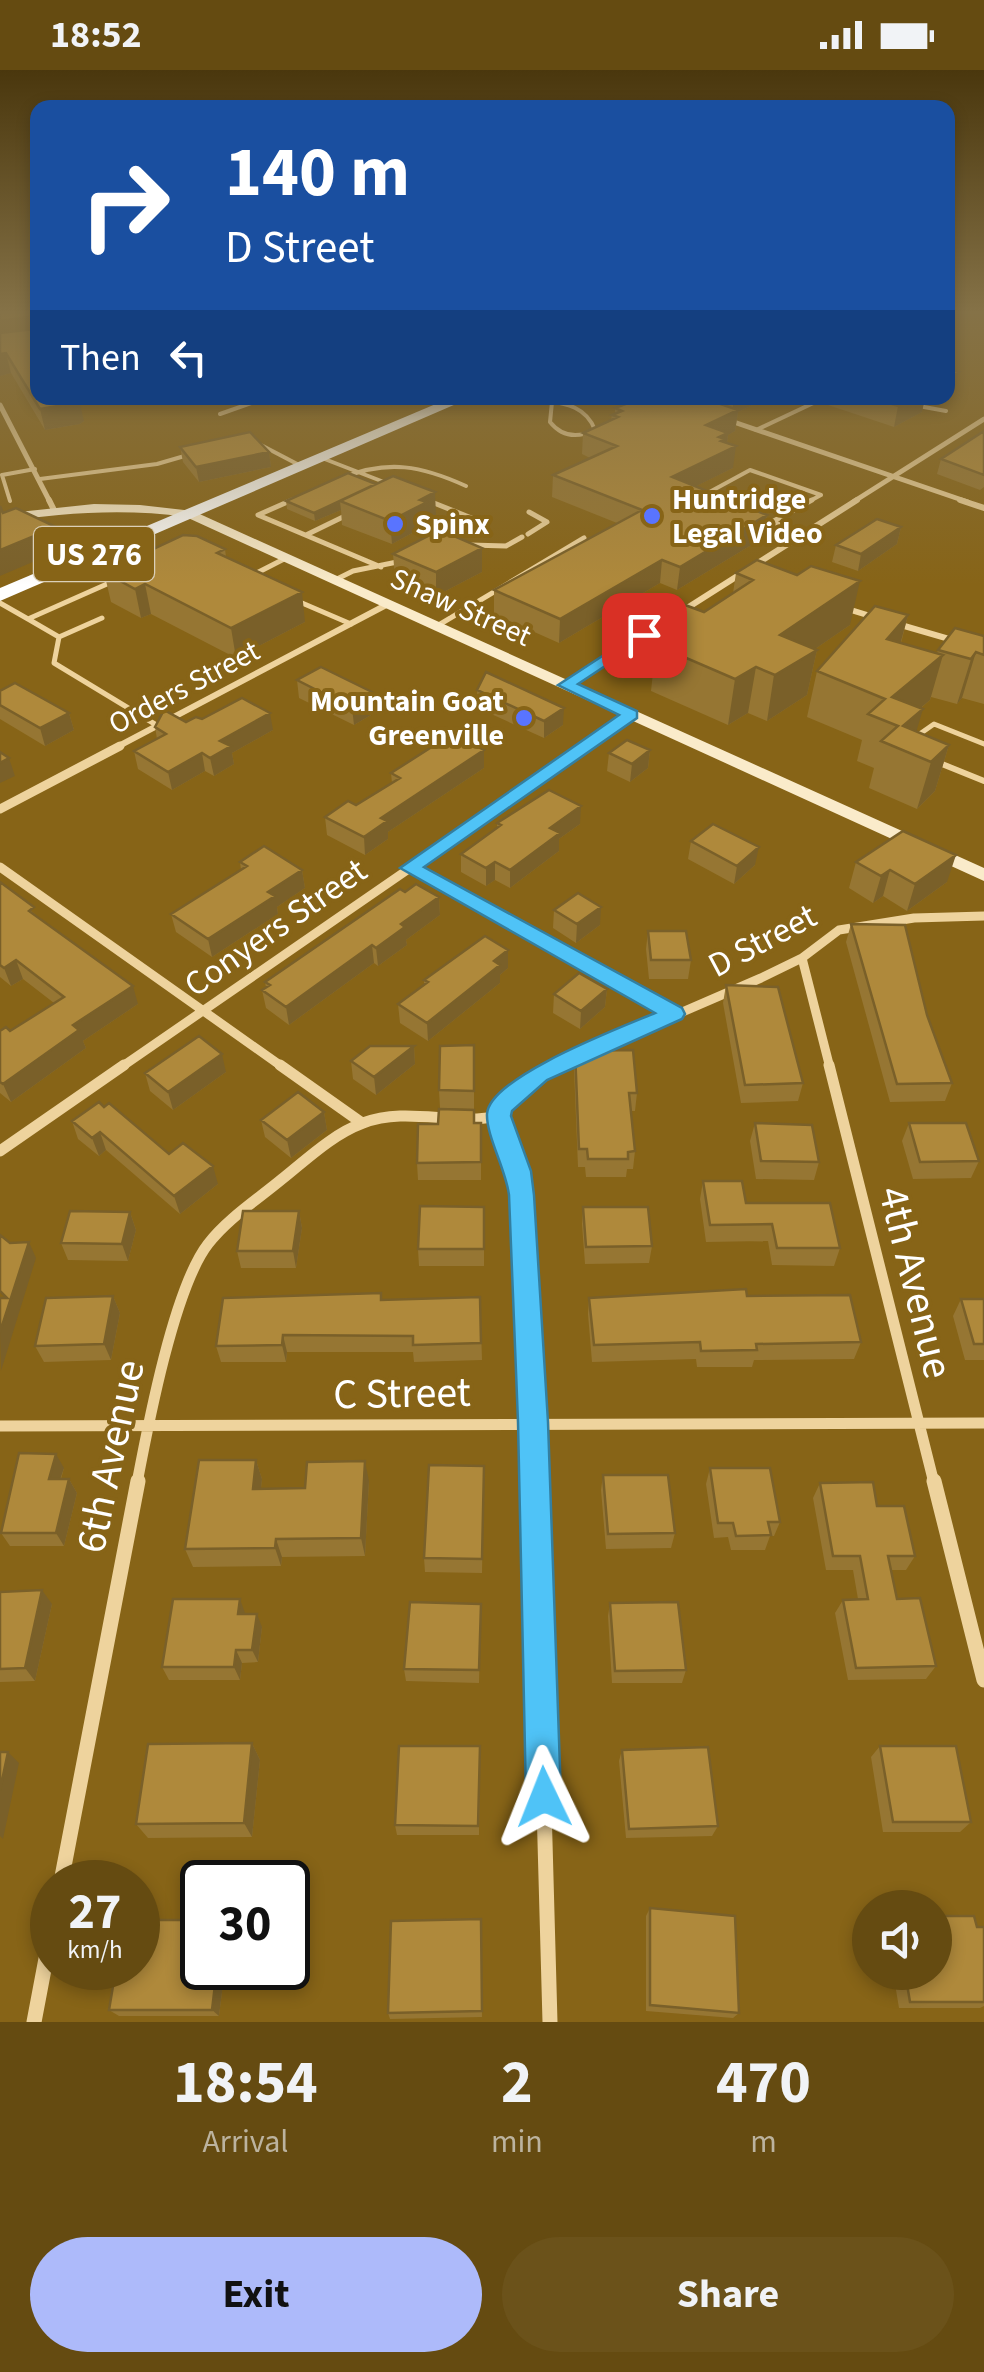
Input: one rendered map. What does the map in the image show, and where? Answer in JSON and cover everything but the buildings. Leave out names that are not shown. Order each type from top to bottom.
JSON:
[{"type":"highway","name":"US 276","points":[[0,595],[439,405]]},
{"type":"street","points":[[0,405],[54,510]]},
{"type":"street","points":[[719,417],[984,508]]},
{"type":"street","points":[[566,685],[984,419]]},
{"type":"street","name":"Shaw Street","points":[[0,518],[124,504],[189,514],[984,875]]},
{"type":"street","points":[[736,577],[754,582]]},
{"type":"street","name":"Orders Street","points":[[0,810],[388,604]]},
{"type":"street","points":[[831,605],[984,649]]},
{"type":"street","name":"Conyers Street","points":[[0,1151],[631,714]]},
{"type":"street","points":[[0,867],[362,1122],[394,1115],[481,1120],[499,1116],[522,1195],[533,1422],[550,2022]]},
{"type":"street","points":[[410,868],[674,1014]]},
{"type":"street","name":"D Street","points":[[499,1116],[501,1106],[539,1074],[802,958],[828,935],[870,922],[984,916]]},
{"type":"street","name":"4th Avenue","points":[[802,958],[984,1680]]},
{"type":"street","name":"6th Avenue","points":[[65,1860],[148,1426],[184,1286],[209,1242],[320,1148],[362,1122]]},
{"type":"street","name":"C Street","points":[[0,1426],[984,1423]]},
{"type":"street","points":[[34,2022],[40,1990]]},
{"type":"lane","points":[[220,414],[246,405]]},
{"type":"lane","points":[[552,405],[550,422],[555,430],[576,436],[596,430],[580,408],[566,405]]},
{"type":"lane","points":[[756,430],[809,405]]},
{"type":"lane","points":[[916,405],[946,411]]},
{"type":"lane","points":[[254,441],[295,469]]},
{"type":"lane","points":[[40,479],[157,464],[191,454]]},
{"type":"lane","points":[[322,458],[402,490]]},
{"type":"lane","points":[[340,478],[398,462],[466,486]]},
{"type":"lane","points":[[10,501],[1,475],[35,470]]},
{"type":"lane","points":[[714,501],[702,494],[750,470],[820,495],[772,522]]},
{"type":"lane","points":[[307,493],[258,515],[381,567]]},
{"type":"lane","points":[[417,496],[479,521],[436,544],[494,547],[547,522],[528,512]]},
{"type":"lane","points":[[306,535],[354,512]]},
{"type":"lane","points":[[757,517],[805,534]]},
{"type":"lane","points":[[437,626],[584,538]]},
{"type":"lane","points":[[263,586],[246,579],[286,558]]},
{"type":"lane","points":[[335,580],[410,558]]},
{"type":"lane","points":[[28,618],[132,572]]},
{"type":"lane","points":[[280,594],[351,624]]},
{"type":"lane","points":[[0,603],[59,638]]},
{"type":"lane","points":[[59,638],[102,618]]},
{"type":"lane","points":[[59,638],[54,663],[158,726]]},
{"type":"lane","points":[[916,753],[914,738],[934,724],[984,744]]},
{"type":"lane","points":[[934,761],[984,782]]},
{"type":"place","name":"Huntridge Legal Video","points":[[652,516]]},
{"type":"place","name":"Spinx","points":[[395,524]]},
{"type":"place","name":"Mountain Goat Greenville","points":[[524,718]]},
{"type":"route","points":[[544,1797],[522,1195],[499,1116],[501,1106],[539,1074],[674,1014],[410,868],[631,714],[566,685],[644,635]]}]
